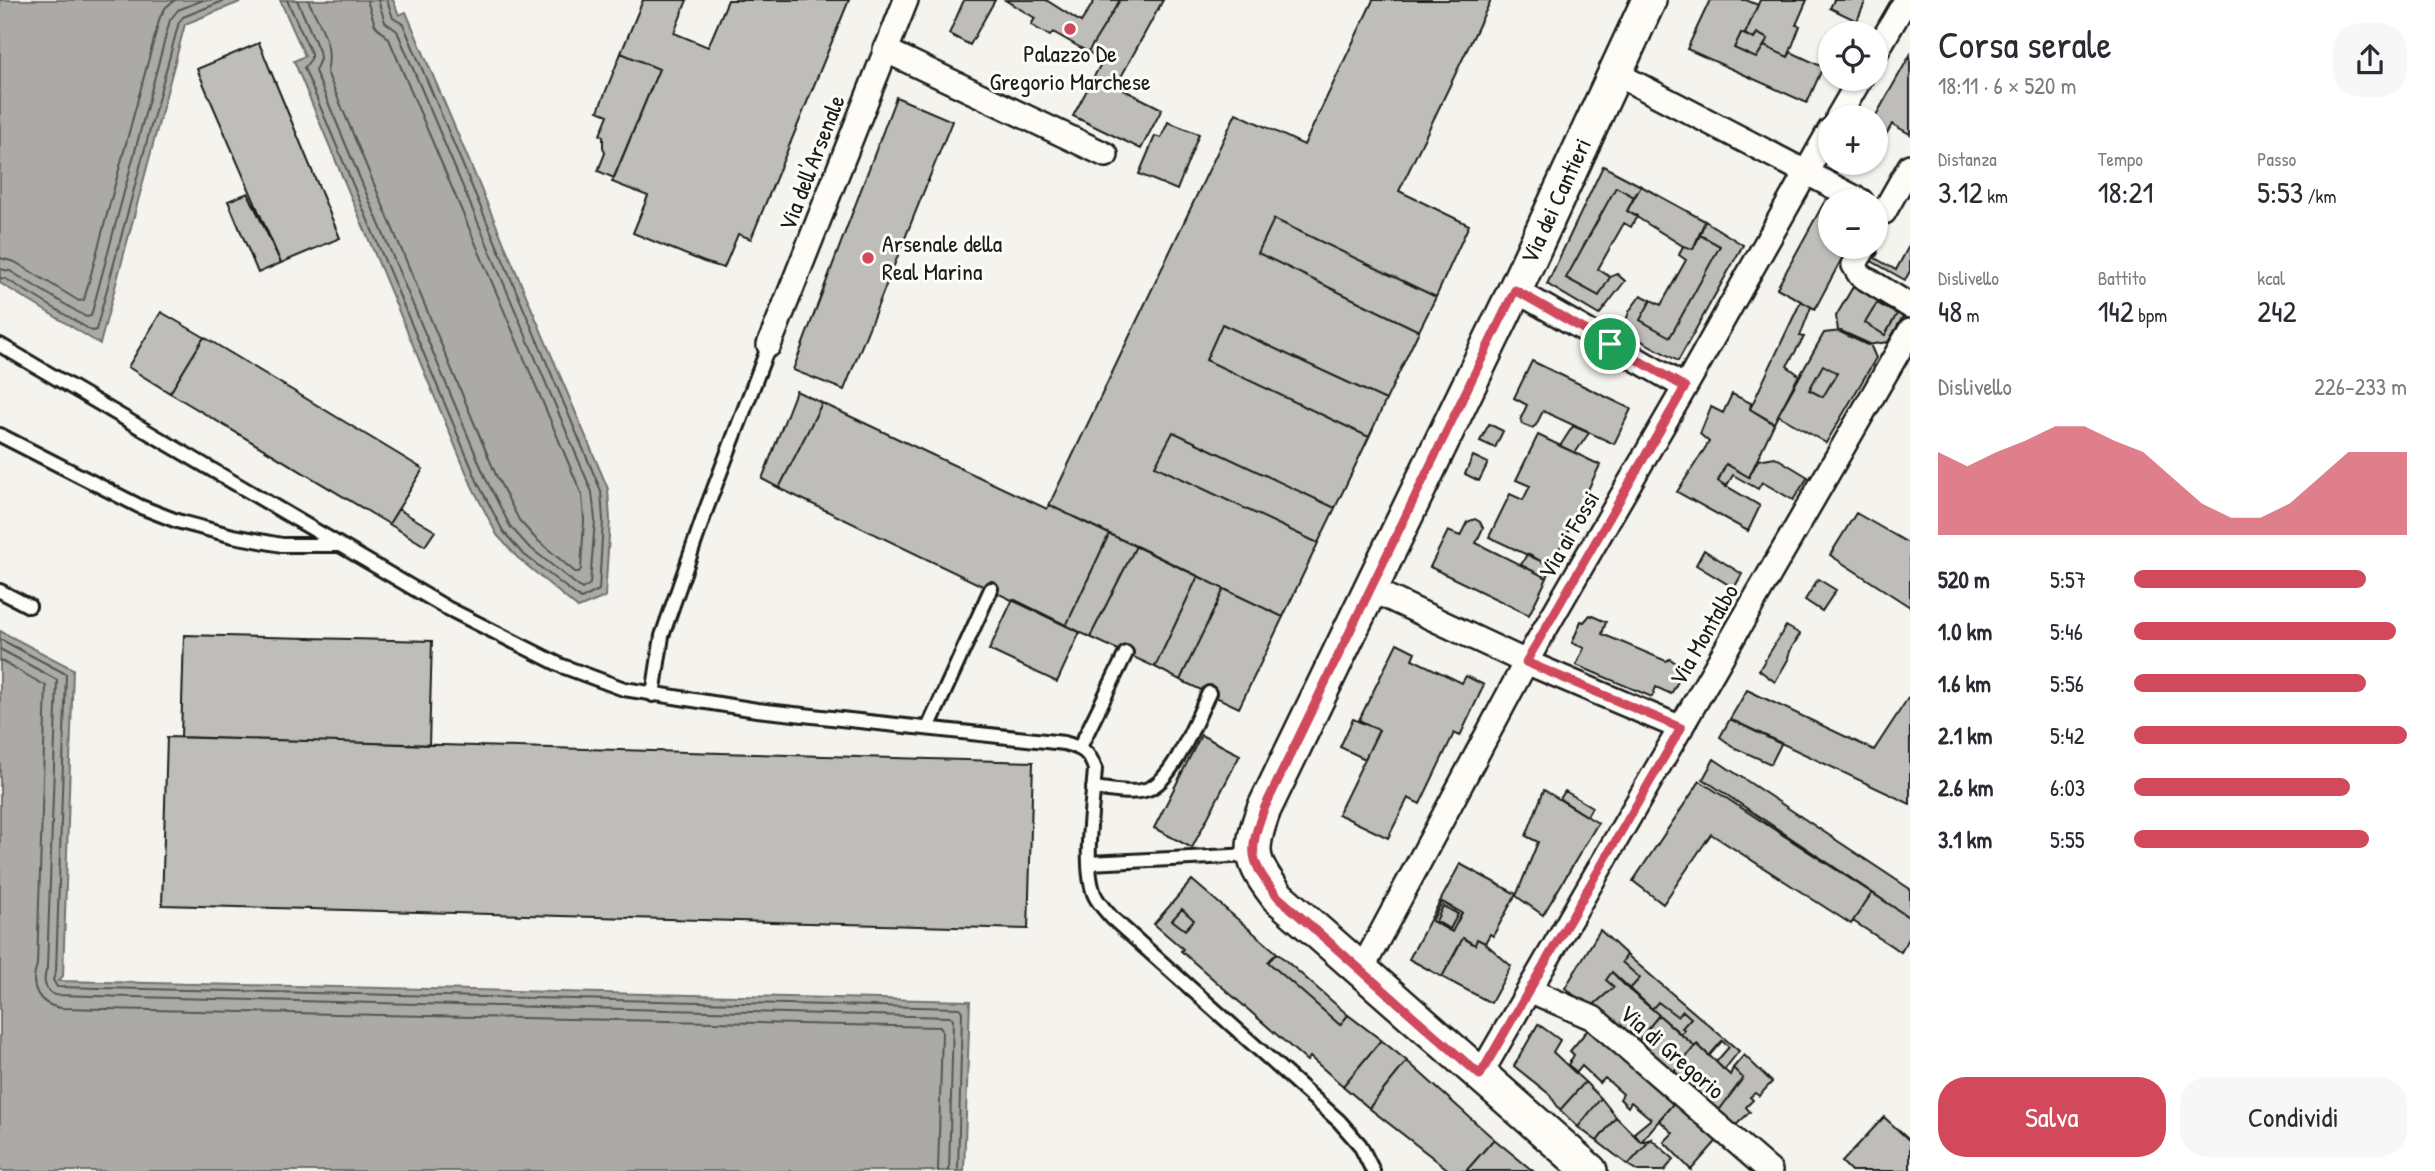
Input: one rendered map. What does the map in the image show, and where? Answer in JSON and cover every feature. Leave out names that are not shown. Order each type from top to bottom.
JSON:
[{"type":"main road","name":"Via dei Cantieri","points":[[1252,855],[1255,833],[1264,809],[1515,290],[1649,0]]},
{"type":"main road","points":[[1252,855],[1262,877],[1278,897],[1590,1171]]},
{"type":"street","name":"Via dell'Arsenale","points":[[769,345],[906,0]]},
{"type":"street","points":[[1888,31],[1906,0]]},
{"type":"street","points":[[885,50],[1106,155]]},
{"type":"street","points":[[1615,73],[1839,189]]},
{"type":"street","name":"Via ai Fossi","points":[[1361,971],[1526,662],[1818,151]]},
{"type":"street","points":[[1888,201],[1910,166]]},
{"type":"street","points":[[1859,259],[1860,275],[1910,306]]},
{"type":"street","points":[[1515,290],[1685,387]]},
{"type":"street","name":"Via Montalbo","points":[[1480,1075],[1910,331]]},
{"type":"street","points":[[1370,589],[1526,662],[1681,728]]},
{"type":"street","name":"Via di Gregorio","points":[[1529,990],[1593,1018],[1770,1171]]},
{"type":"lane","points":[[0,345],[447,608],[531,652],[598,681],[653,695],[757,710],[1064,743],[1080,747],[1091,755],[1095,769],[1089,863],[1094,893],[1112,918],[1339,1121],[1360,1145],[1373,1171]]},
{"type":"lane","points":[[653,695],[662,636],[707,507],[769,345]]},
{"type":"lane","points":[[0,435],[141,507],[177,521],[282,545],[337,545]]},
{"type":"lane","points":[[928,729],[991,589]]},
{"type":"lane","points":[[0,591],[29,606]]},
{"type":"lane","points":[[1080,747],[1126,653]]},
{"type":"lane","points":[[1093,788],[1148,790],[1162,781],[1209,693]]},
{"type":"lane","points":[[1089,863],[1252,855]]},
{"type":"water","points":[[0,0],[245,0],[185,24],[100,344],[0,283]]},
{"type":"water","points":[[280,0],[393,0],[399,15],[406,12],[608,489],[610,520],[605,597],[578,608],[517,557],[497,535],[472,486],[294,61],[305,56]]},
{"type":"water","points":[[0,631],[73,669],[63,976],[58,981],[970,1001],[964,1171],[0,1171]]},
{"type":"building","points":[[643,0],[687,0],[674,33],[708,47],[728,0],[849,0],[751,239],[738,234],[724,268],[633,233],[648,196],[612,182],[659,69],[621,53]]},
{"type":"building","points":[[964,0],[995,0],[970,45],[949,34]]},
{"type":"building","name":"Palazzo De Gregorio Marchese","points":[[1005,0],[1046,0],[1081,22],[1095,0],[1120,0],[1088,52],[1053,32],[1050,36],[1031,25],[1035,18]]},
{"type":"building","points":[[1120,0],[1163,0],[1116,86],[1162,109],[1141,149],[1073,116],[1103,60],[1088,52]]},
{"type":"building","points":[[1373,0],[1491,0],[1399,191],[1469,225],[1436,297],[1274,219],[1258,253],[1419,331],[1386,400],[1222,324],[1206,360],[1369,437],[1335,508],[1173,432],[1155,466],[1318,543],[1283,617],[1049,505],[1236,113],[1304,145]]},
{"type":"building","points":[[1710,0],[1746,0],[1758,5],[1745,34],[1741,33],[1734,48],[1756,58],[1764,46],[1788,57],[1791,52],[1818,65],[1818,78],[1807,103],[1687,49]]},
{"type":"building","points":[[1760,0],[1807,0],[1796,25],[1800,26],[1788,57],[1764,46],[1768,39],[1757,33],[1754,39],[1745,34]]},
{"type":"building","points":[[1834,0],[1866,0],[1857,21],[1830,8]]},
{"type":"building","points":[[1741,33],[1754,39],[1757,33],[1768,39],[1756,58],[1734,48]]},
{"type":"building","points":[[259,43],[340,238],[281,263],[197,69]]},
{"type":"building","points":[[621,53],[659,69],[614,178],[598,171],[605,153],[603,136],[600,135],[608,115],[598,111]]},
{"type":"building","points":[[1910,55],[1910,134],[1892,124],[1888,131],[1888,105],[1882,105]]},
{"type":"building","points":[[896,97],[952,121],[844,390],[793,370]]},
{"type":"building","points":[[1168,122],[1199,134],[1177,190],[1139,174],[1155,136],[1161,138]]},
{"type":"building","points":[[1603,166],[1641,186],[1634,197],[1616,187],[1566,278],[1599,296],[1610,277],[1617,274],[1625,281],[1599,315],[1547,284]]},
{"type":"building","points":[[1641,186],[1705,221],[1693,249],[1683,246],[1627,211]]},
{"type":"building","points":[[1616,187],[1634,197],[1627,211],[1637,216],[1631,227],[1624,223],[1598,269],[1610,277],[1599,296],[1566,278]]},
{"type":"building","points":[[248,193],[281,263],[258,273],[228,201]]},
{"type":"building","points":[[1818,213],[1818,259],[1842,259],[1815,309],[1777,288]]},
{"type":"building","points":[[1274,219],[1436,297],[1419,331],[1258,253]]},
{"type":"building","points":[[1705,221],[1743,245],[1678,361],[1622,330],[1630,310],[1641,295],[1651,300],[1640,320],[1670,337],[1720,246],[1700,235]]},
{"type":"building","points":[[1700,235],[1720,246],[1670,337],[1640,320],[1651,300],[1661,305],[1686,260],[1679,255],[1683,246],[1693,249]]},
{"type":"building","points":[[1910,244],[1910,271],[1905,280],[1868,259],[1877,259],[1896,270]]},
{"type":"building","points":[[1857,280],[1907,310],[1888,342],[1867,345],[1838,331],[1836,316]],"holes":[[[1877,303],[1897,314],[1885,335],[1865,323]]]},
{"type":"building","points":[[1801,301],[1811,307],[1800,336],[1804,337],[1787,366],[1799,375],[1774,423],[1750,409]]},
{"type":"building","points":[[1877,303],[1897,314],[1885,335],[1865,323]]},
{"type":"building","points":[[161,312],[204,337],[170,393],[128,367]]},
{"type":"building","points":[[1222,324],[1386,400],[1369,437],[1206,360]]},
{"type":"building","points":[[1841,331],[1870,344],[1876,358],[1826,443],[1778,415],[1824,333]],"holes":[[[1823,365],[1837,373],[1823,397],[1809,390]]]},
{"type":"building","points":[[204,337],[423,469],[389,524],[170,393]]},
{"type":"building","points":[[1532,361],[1631,409],[1614,444],[1543,411],[1532,428],[1522,424],[1521,418],[1527,405],[1514,398]]},
{"type":"building","points":[[1823,365],[1837,373],[1823,397],[1809,390]]},
{"type":"building","points":[[796,391],[822,403],[779,488],[762,479]]},
{"type":"building","points":[[1732,394],[1751,403],[1750,409],[1774,424],[1749,477],[1726,464],[1718,481],[1760,506],[1748,531],[1677,492],[1709,442],[1700,434],[1711,407],[1723,413]]},
{"type":"building","points":[[822,403],[1047,509],[1049,505],[1109,534],[1066,626],[779,488]]},
{"type":"building","points":[[1489,424],[1503,431],[1495,448],[1480,441]]},
{"type":"building","points":[[1573,426],[1589,433],[1575,453],[1560,446]]},
{"type":"building","points":[[1173,432],[1335,508],[1318,543],[1155,466]]},
{"type":"building","points":[[1538,435],[1600,465],[1551,566],[1489,537],[1510,494],[1523,500],[1530,486],[1516,480]]},
{"type":"building","points":[[1473,456],[1488,463],[1479,481],[1465,474]]},
{"type":"building","points":[[1775,457],[1808,477],[1793,500],[1762,482],[1758,489],[1733,475],[1726,487],[1718,481],[1726,464],[1749,477],[1758,460]]},
{"type":"building","points":[[398,509],[435,531],[425,546],[389,524]]},
{"type":"building","points":[[1856,513],[1910,544],[1910,607],[1830,555]]},
{"type":"building","points":[[1475,519],[1483,528],[1476,543],[1547,578],[1529,615],[1430,567],[1448,531],[1460,536],[1467,522]]},
{"type":"building","points":[[1109,534],[1136,546],[1090,637],[1066,626]]},
{"type":"building","points":[[1136,546],[1198,576],[1155,667],[1090,637]]},
{"type":"building","points":[[1704,550],[1742,574],[1734,588],[1696,565]]},
{"type":"building","points":[[1527,554],[1551,566],[1547,578],[1521,565]]},
{"type":"building","points":[[1198,576],[1224,589],[1180,680],[1155,667]]},
{"type":"building","points":[[1818,579],[1836,590],[1822,611],[1805,600]]},
{"type":"building","points":[[1224,589],[1283,617],[1239,708],[1180,680]]},
{"type":"building","points":[[1013,599],[1080,632],[1057,682],[989,650]]},
{"type":"building","points":[[1590,615],[1606,622],[1602,634],[1666,661],[1670,659],[1685,669],[1671,694],[1656,687],[1652,697],[1576,665],[1584,648],[1572,643],[1581,621],[1584,622]]},
{"type":"building","points":[[1786,626],[1800,634],[1775,682],[1759,670]]},
{"type":"building","points":[[184,635],[432,641],[429,745],[181,737]]},
{"type":"building","points":[[1397,643],[1415,652],[1412,659],[1462,683],[1466,676],[1484,685],[1460,736],[1454,733],[1420,804],[1408,798],[1388,838],[1338,814],[1379,730],[1359,720]]},
{"type":"building","points":[[1747,690],[1874,750],[1910,695],[1910,804],[1730,719]]},
{"type":"building","points":[[1353,719],[1379,730],[1365,759],[1340,747]]},
{"type":"building","points":[[1730,719],[1781,744],[1771,764],[1735,748],[1720,737]]},
{"type":"building","points":[[1201,735],[1240,755],[1192,848],[1154,828]]},
{"type":"building","points":[[167,737],[1033,762],[1028,929],[162,905]]},
{"type":"building","points":[[1714,759],[1910,889],[1910,918],[1703,779]]},
{"type":"building","points":[[1700,781],[1872,893],[1851,924],[1711,834],[1663,904],[1633,881]]},
{"type":"building","points":[[1544,790],[1598,823],[1543,915],[1516,896],[1538,842],[1526,836]]},
{"type":"building","points":[[1565,791],[1592,807],[1587,816],[1560,799]]},
{"type":"building","points":[[1460,864],[1516,894],[1493,936],[1490,934],[1485,943],[1477,939],[1475,945],[1463,938],[1442,977],[1409,959]],"holes":[[[1442,902],[1462,913],[1452,932],[1432,921]]]},
{"type":"building","points":[[1192,880],[1277,953],[1268,962],[1340,1025],[1348,1015],[1381,1040],[1343,1086],[1310,1057],[1307,1061],[1181,951],[1183,949],[1154,924]],"holes":[[[1182,909],[1194,920],[1185,930],[1172,920]]]},
{"type":"building","points":[[1872,893],[1910,918],[1910,937],[1901,952],[1853,921]]},
{"type":"building","points":[[1442,902],[1462,913],[1452,932],[1432,921]],"holes":[[[1443,906],[1458,914],[1450,929],[1436,921]]]},
{"type":"building","points":[[1443,906],[1458,914],[1450,929],[1436,921]]},
{"type":"building","points":[[1182,909],[1194,920],[1185,930],[1172,920]]},
{"type":"building","points":[[1600,930],[1627,955],[1622,962],[1640,978],[1629,990],[1612,972],[1606,980],[1614,987],[1590,1008],[1565,988]]},
{"type":"building","points":[[1463,938],[1475,945],[1477,939],[1485,943],[1511,966],[1491,1003],[1442,977]]},
{"type":"building","points":[[1277,953],[1348,1015],[1340,1025],[1268,962]]},
{"type":"building","points":[[1627,955],[1739,1051],[1724,1070],[1716,1062],[1729,1047],[1722,1041],[1709,1056],[1697,1044],[1695,1046],[1680,1034],[1691,1018],[1683,1011],[1678,1017],[1658,1002],[1652,1009],[1629,990],[1640,978],[1622,962]]},
{"type":"building","points":[[1612,972],[1659,1015],[1638,1041],[1590,1008],[1614,987],[1606,980]]},
{"type":"building","points":[[1658,1002],[1678,1017],[1683,1011],[1691,1018],[1682,1028],[1685,1030],[1680,1034],[1652,1009]]},
{"type":"building","points":[[1659,1015],[1695,1046],[1672,1074],[1638,1041]]},
{"type":"building","points":[[1538,1024],[1560,1040],[1553,1052],[1585,1082],[1560,1110],[1549,1094],[1514,1066]]},
{"type":"building","points":[[1591,1026],[1678,1098],[1641,1142],[1634,1133],[1651,1119],[1631,1102],[1628,1107],[1620,1099],[1623,1094],[1605,1078],[1600,1083],[1582,1066],[1577,1072],[1568,1065],[1574,1055],[1570,1051]]},
{"type":"building","points":[[1381,1040],[1407,1061],[1369,1108],[1343,1086]]},
{"type":"building","points":[[1697,1044],[1730,1075],[1733,1068],[1743,1078],[1717,1113],[1672,1074]]},
{"type":"building","points":[[1744,1055],[1772,1082],[1759,1096],[1755,1093],[1750,1097],[1753,1100],[1746,1107],[1750,1112],[1734,1127],[1717,1113],[1743,1078],[1733,1068]]},
{"type":"building","points":[[1407,1061],[1494,1139],[1466,1171],[1450,1171],[1369,1108]]},
{"type":"building","points":[[1585,1082],[1601,1098],[1578,1127],[1560,1110]]},
{"type":"building","points":[[1601,1098],[1616,1117],[1597,1141],[1578,1127]]},
{"type":"building","points":[[1678,1098],[1721,1136],[1691,1170],[1664,1142],[1673,1133],[1659,1120]]},
{"type":"building","points":[[1616,1117],[1641,1142],[1651,1139],[1628,1165],[1597,1141]]},
{"type":"building","points":[[1884,1117],[1910,1141],[1910,1171],[1851,1171],[1842,1162]]},
{"type":"building","points":[[1494,1139],[1533,1171],[1466,1171]]},
{"type":"building","points":[[1651,1139],[1674,1159],[1664,1171],[1638,1171],[1628,1165]]},
{"type":"place","name":"Palazzo De Gregorio Marchese","points":[[1070,29]]},
{"type":"place","name":"Arsenale della Real Marina","points":[[868,258]]},
{"type":"route","points":[[1515,290],[1610,344],[1685,387],[1526,662],[1681,728],[1480,1075],[1278,897],[1262,877],[1252,855],[1255,833],[1264,809],[1515,290]]}]
